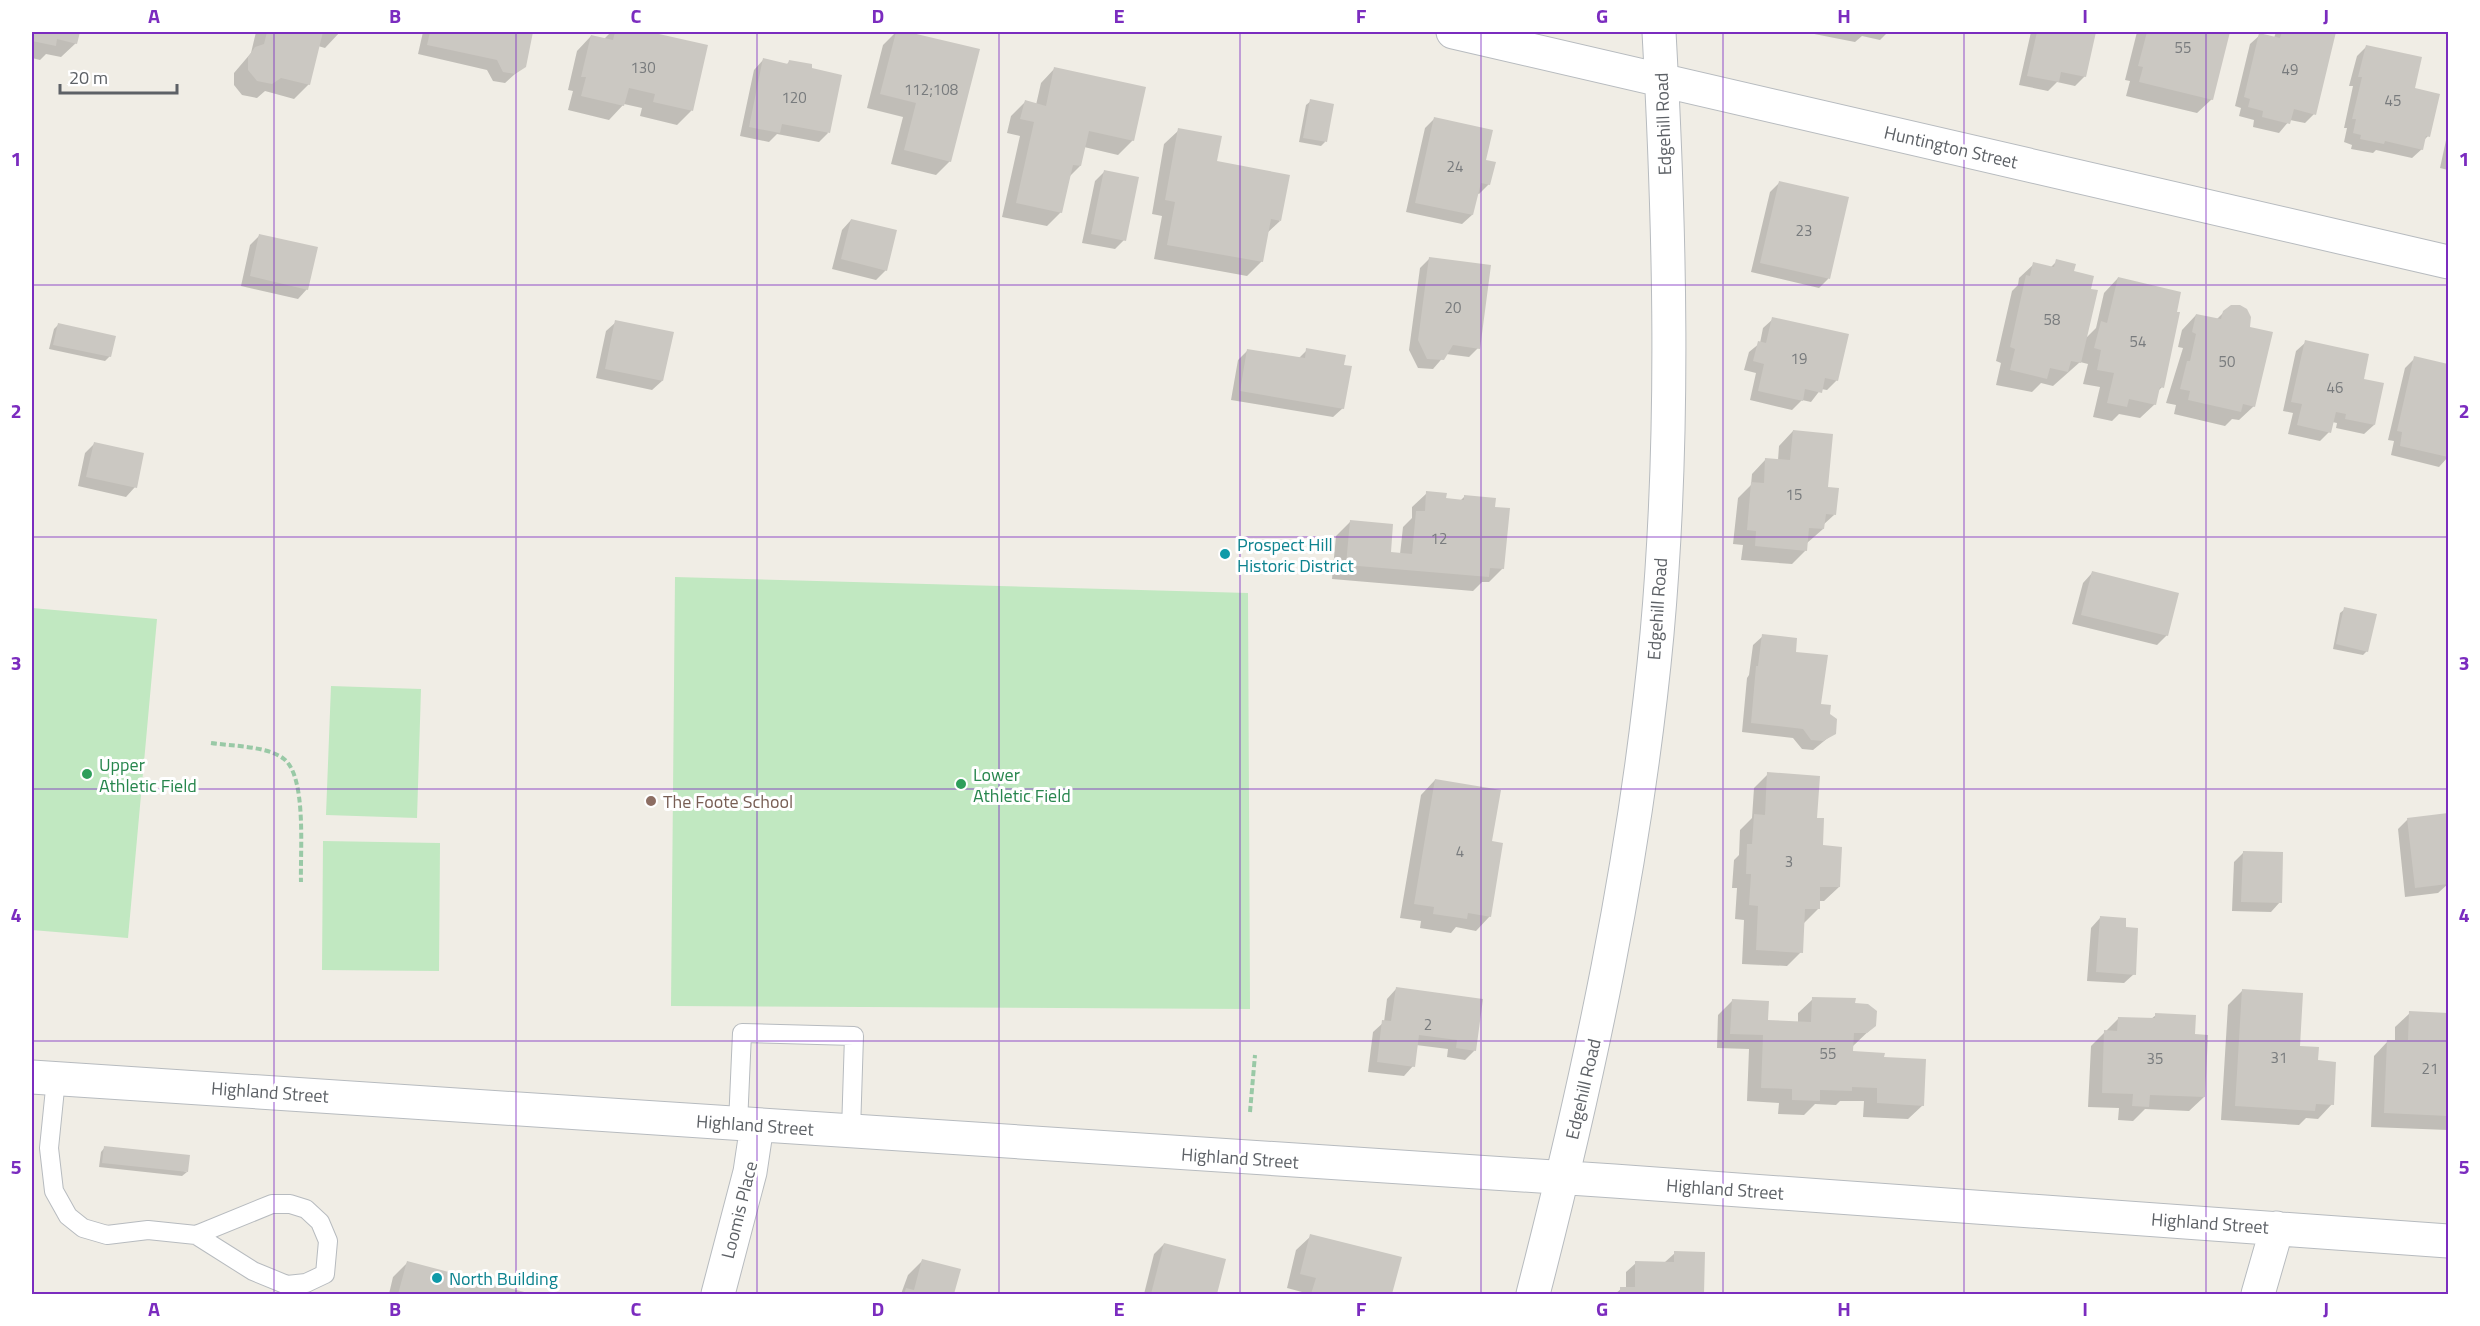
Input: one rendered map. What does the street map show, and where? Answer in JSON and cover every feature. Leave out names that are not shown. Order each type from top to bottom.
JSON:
[{"type":"street","name":"Huntington Street","points":[[1453,32],[2448,262]]},
{"type":"street","name":"Edgehill Road","points":[[1533,1294],[1562,1179],[1612,957],[1629,854],[1657,632],[1670,370],[1659,32]]},
{"type":"street","name":"Highland Street","points":[[44,1078],[1562,1179],[2448,1241]]},
{"type":"street","name":"Loomis Place","points":[[718,1294],[750,1172],[748,1124]]},
{"type":"street","points":[[2258,1294],[2277,1228]]},
{"type":"lane","points":[[748,1124],[742,1033],[854,1036],[851,1131]]},
{"type":"lane","points":[[44,1078],[54,1191],[68,1216],[82,1228],[107,1235],[148,1230],[196,1235],[254,1271],[287,1285],[306,1283],[326,1274],[328,1241],[320,1222],[306,1209],[290,1204],[272,1204],[196,1235]]},
{"type":"path","points":[[211,743],[272,752],[285,759],[294,772],[299,795],[301,882]]},
{"type":"path","points":[[1250,1112],[1255,1055]]},
{"type":"green space","name":"Lower Athletic Field","points":[[675,577],[1248,593],[1250,1009],[671,1006]]},
{"type":"green space","name":"Upper Athletic Field","points":[[32,608],[157,619],[128,938],[32,930]]},
{"type":"green space","points":[[331,686],[421,689],[417,818],[326,815]]},
{"type":"green space","points":[[323,841],[440,843],[439,971],[322,970]]},
{"type":"building","points":[[32,32],[80,32],[77,44],[57,39],[56,46],[32,41]]},
{"type":"building","points":[[267,32],[323,32],[310,85],[281,78],[272,84],[257,81],[248,70],[248,57],[255,47],[264,44]]},
{"type":"building","points":[[430,32],[533,32],[526,67],[515,74],[503,72],[497,60],[427,45]]},
{"type":"building","points":[[615,32],[650,32],[708,45],[693,111],[653,102],[655,94],[629,88],[624,106],[581,96],[586,77],[581,77],[591,35],[613,40]]},
{"type":"building","points":[[896,32],[908,32],[980,49],[951,162],[904,150],[916,103],[880,94]]},
{"type":"building","points":[[2037,32],[2096,32],[2086,77],[2061,72],[2059,82],[2027,76]]},
{"type":"building","points":[[2147,32],[2230,32],[2213,100],[2139,82],[2143,67],[2138,66]]},
{"type":"building","points":[[2282,32],[2336,32],[2316,115],[2294,109],[2290,124],[2262,117],[2263,111],[2248,107],[2250,99],[2244,97],[2259,33],[2280,38]]},
{"type":"building","points":[[2366,45],[2422,57],[2415,88],[2440,94],[2430,137],[2426,136],[2423,150],[2385,141],[2384,144],[2360,139],[2361,135],[2353,133],[2356,119],[2352,119],[2362,77],[2358,77]]},
{"type":"building","points":[[763,58],[788,64],[789,60],[812,64],[812,68],[842,75],[830,133],[782,124],[780,133],[749,127]]},
{"type":"building","points":[[1054,67],[1146,87],[1134,141],[1089,131],[1081,166],[1073,165],[1062,213],[1016,203],[1034,122],[1020,119],[1025,100],[1046,106]]},
{"type":"building","points":[[1310,99],[1334,104],[1327,142],[1303,138]]},
{"type":"building","points":[[1434,117],[1493,130],[1486,160],[1496,162],[1490,185],[1481,183],[1473,215],[1415,203]]},
{"type":"building","points":[[1178,128],[1222,136],[1217,161],[1290,175],[1281,221],[1271,219],[1263,262],[1167,245],[1175,202],[1165,200]]},
{"type":"building","points":[[1104,170],[1139,177],[1126,241],[1091,234]]},
{"type":"building","points":[[1779,181],[1849,197],[1830,279],[1760,263]]},
{"type":"building","points":[[851,219],[897,230],[887,271],[841,259]]},
{"type":"building","points":[[259,234],[318,247],[308,290],[250,276]]},
{"type":"building","points":[[1429,257],[1491,265],[1480,349],[1453,345],[1444,360],[1427,359],[1418,340]]},
{"type":"building","points":[[2056,259],[2076,264],[2074,271],[2094,276],[2091,289],[2098,290],[2081,363],[2071,361],[2068,372],[2050,368],[2047,379],[2010,370],[2015,349],[2010,347],[2026,275],[2030,276],[2033,262],[2054,267]]},
{"type":"building","points":[[2118,277],[2181,292],[2177,312],[2180,312],[2164,388],[2160,387],[2156,405],[2129,399],[2127,407],[2107,403],[2114,373],[2097,370],[2101,350],[2094,348],[2101,321],[2107,323]]},
{"type":"building","points":[[2231,305],[2240,305],[2247,309],[2251,317],[2250,327],[2273,332],[2255,407],[2243,404],[2241,412],[2188,400],[2190,391],[2180,389],[2196,334],[2192,332],[2196,314],[2221,319],[2223,311]]},
{"type":"building","points":[[1772,317],[1849,334],[1838,381],[1825,378],[1822,393],[1805,389],[1803,401],[1758,391],[1764,364],[1753,361],[1758,341],[1766,343]]},
{"type":"building","points":[[615,320],[674,332],[663,381],[605,369]]},
{"type":"building","points":[[58,323],[116,336],[111,357],[53,345]]},
{"type":"building","points":[[2305,340],[2369,354],[2364,379],[2384,383],[2375,425],[2345,419],[2346,414],[2336,412],[2331,433],[2297,425],[2302,404],[2291,402]]},
{"type":"building","points":[[1306,348],[1346,355],[1344,365],[1352,366],[1344,409],[1240,391],[1247,349],[1305,358]]},
{"type":"building","points":[[2414,356],[2448,364],[2448,457],[2400,446],[2402,432],[2397,431]]},
{"type":"building","points":[[1793,430],[1833,434],[1828,487],[1839,488],[1836,515],[1826,514],[1824,529],[1809,528],[1807,551],[1755,546],[1756,531],[1747,530],[1751,482],[1764,483],[1765,458],[1790,460]]},
{"type":"building","points":[[94,442],[144,453],[137,488],[86,477]]},
{"type":"building","points":[[1426,491],[1447,493],[1446,498],[1464,500],[1464,495],[1496,498],[1495,507],[1510,508],[1504,569],[1490,568],[1489,577],[1346,565],[1350,520],[1393,524],[1391,552],[1412,554],[1416,511],[1425,511]]},
{"type":"building","points":[[2092,571],[2179,593],[2168,636],[2081,615]]},
{"type":"building","points":[[2344,607],[2377,614],[2368,652],[2336,644]]},
{"type":"building","points":[[1762,634],[1797,638],[1796,652],[1828,655],[1821,704],[1831,705],[1830,714],[1837,719],[1836,734],[1823,741],[1811,740],[1803,729],[1751,723],[1756,666],[1758,666]]},
{"type":"building","points":[[1767,772],[1820,776],[1817,818],[1824,818],[1823,845],[1842,847],[1840,887],[1820,887],[1820,909],[1805,909],[1803,953],[1756,950],[1758,906],[1749,905],[1751,874],[1746,874],[1747,844],[1752,844],[1754,814],[1765,815]]},
{"type":"building","points":[[1435,779],[1501,790],[1492,841],[1503,843],[1491,917],[1468,913],[1467,919],[1433,914],[1434,907],[1414,904]]},
{"type":"building","points":[[2448,813],[2448,884],[2415,888],[2407,818]]},
{"type":"building","points":[[2243,851],[2283,852],[2282,903],[2241,902]]},
{"type":"building","points":[[2100,916],[2126,918],[2126,927],[2138,928],[2136,975],[2096,972]]},
{"type":"building","points":[[1396,987],[1483,999],[1476,1051],[1456,1048],[1457,1040],[1419,1035],[1415,1067],[1377,1062],[1382,1020],[1391,1021]]},
{"type":"building","points":[[2242,989],[2303,993],[2300,1046],[2319,1047],[2318,1060],[2336,1062],[2334,1105],[2316,1104],[2315,1111],[2235,1106]]},
{"type":"building","points":[[1812,997],[1856,998],[1855,1003],[1868,1004],[1877,1011],[1876,1026],[1867,1033],[1854,1033],[1853,1051],[1885,1053],[1884,1057],[1926,1059],[1924,1106],[1877,1103],[1877,1088],[1852,1087],[1852,1091],[1820,1090],[1820,1101],[1792,1100],[1792,1089],[1761,1088],[1763,1035],[1730,1034],[1732,999],[1769,1001],[1768,1020],[1811,1022]]},
{"type":"building","points":[[2409,1011],[2448,1013],[2448,1116],[2384,1113],[2387,1040],[2408,1040]]},
{"type":"building","points":[[2155,1013],[2196,1015],[2195,1034],[2208,1035],[2205,1097],[2150,1095],[2149,1107],[2132,1106],[2133,1094],[2102,1093],[2104,1030],[2117,1031],[2118,1017],[2155,1018]]},
{"type":"building","points":[[104,1146],[190,1155],[188,1172],[102,1163]]},
{"type":"building","points":[[1310,1234],[1402,1257],[1392,1294],[1311,1294],[1316,1278],[1300,1274]]},
{"type":"building","points":[[1164,1243],[1226,1259],[1217,1294],[1151,1294]]},
{"type":"building","points":[[1674,1251],[1705,1252],[1704,1294],[1620,1294],[1620,1287],[1635,1287],[1635,1261],[1674,1262]]},
{"type":"building","points":[[922,1259],[961,1269],[954,1294],[904,1294],[906,1288],[914,1290]]},
{"type":"building","name":"North Building","points":[[407,1261],[532,1294],[398,1294]]},
{"type":"place","name":"Prospect Hill Historic District","points":[[1225,554]]},
{"type":"place","name":"Upper Athletic Field","points":[[87,774]]},
{"type":"place","name":"Lower Athletic Field","points":[[961,784]]},
{"type":"place","name":"The Foote School","points":[[651,801]]},
{"type":"place","name":"North Building","points":[[437,1278]]}]
